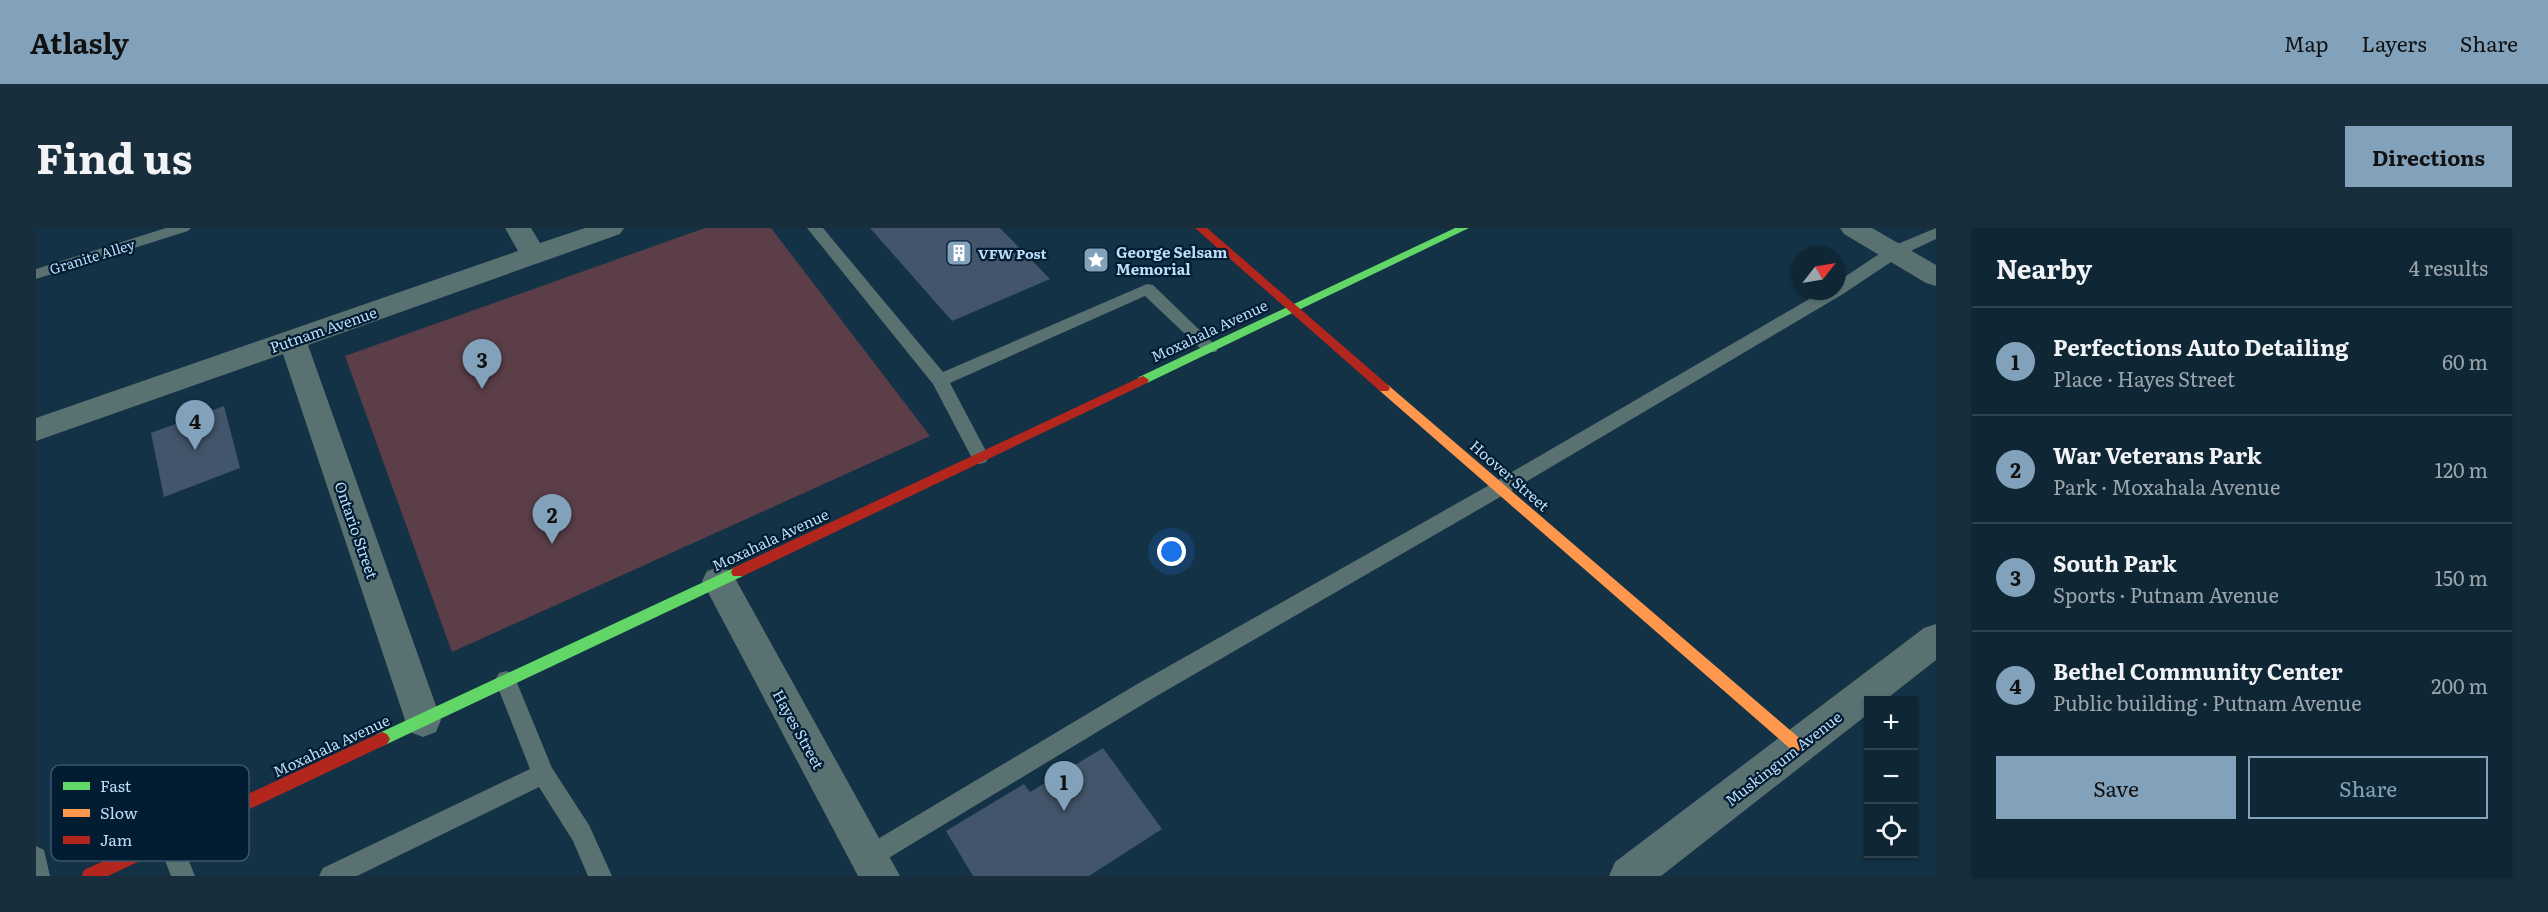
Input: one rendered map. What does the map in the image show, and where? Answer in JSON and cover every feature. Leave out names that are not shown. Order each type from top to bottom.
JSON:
[{"type":"street","points":[[519,228],[534,255]]},
{"type":"street","name":"Putnam Avenue","points":[[36,430],[611,228]]},
{"type":"street","name":"Hoover Street","points":[[1200,228],[1799,747]]},
{"type":"street","name":"Moxahala Avenue","points":[[249,802],[1464,228]]},
{"type":"street","points":[[1853,228],[1936,277]]},
{"type":"street","name":"Ontario Street","points":[[292,339],[423,720]]},
{"type":"street","name":"Hayes Street","points":[[719,581],[874,867]]},
{"type":"street","name":"Muskingum Avenue","points":[[1629,876],[1936,639]]},
{"type":"street","name":"Moxahala Avenue","points":[[90,876],[123,861]]},
{"type":"lane","name":"Granite Alley","points":[[36,274],[183,228]]},
{"type":"lane","points":[[815,228],[940,380],[980,457]]},
{"type":"lane","points":[[1846,283],[1894,252],[1936,232]]},
{"type":"lane","points":[[940,380],[1147,289],[1210,348]]},
{"type":"lane","points":[[874,867],[1147,690],[1500,488],[1819,300]]},
{"type":"lane","points":[[506,680],[543,774],[581,833],[600,876]]},
{"type":"lane","points":[[331,876],[543,774]]},
{"type":"lane","points":[[36,858],[38,876]]},
{"type":"lane","points":[[177,861],[183,876]]},
{"type":"shaded area","points":[[705,228],[771,228],[930,436],[452,652],[345,356]]},
{"type":"building","name":"VFW Post","points":[[870,228],[1000,228],[1050,279],[952,321]]},
{"type":"building","points":[[224,406],[240,468],[164,497],[151,433]]},
{"type":"building","points":[[1103,748],[1162,829],[1089,876],[973,876],[946,831],[1024,784],[1030,792]]},
{"type":"traffic: fast","points":[[1143,380],[1464,228]]},
{"type":"traffic: fast","points":[[382,739],[738,572]]},
{"type":"traffic: slow","points":[[1384,388],[1799,747]]},
{"type":"traffic: jam","points":[[1200,228],[1384,388]]},
{"type":"traffic: jam","points":[[738,572],[1143,380]]},
{"type":"traffic: jam","points":[[249,801],[382,739]]},
{"type":"traffic: jam","points":[[90,876],[122,861]]},
{"type":"place","name":"VFW Post","points":[[959,253]]},
{"type":"place","name":"George Selsam Memorial","points":[[1096,260]]},
{"type":"place","name":"South Park","points":[[482,389]]},
{"type":"place","name":"Bethel Community Center","points":[[195,450]]},
{"type":"place","name":"War Veterans Park","points":[[552,544]]},
{"type":"place","name":"Perfections Auto Detailing","points":[[1064,811]]}]
